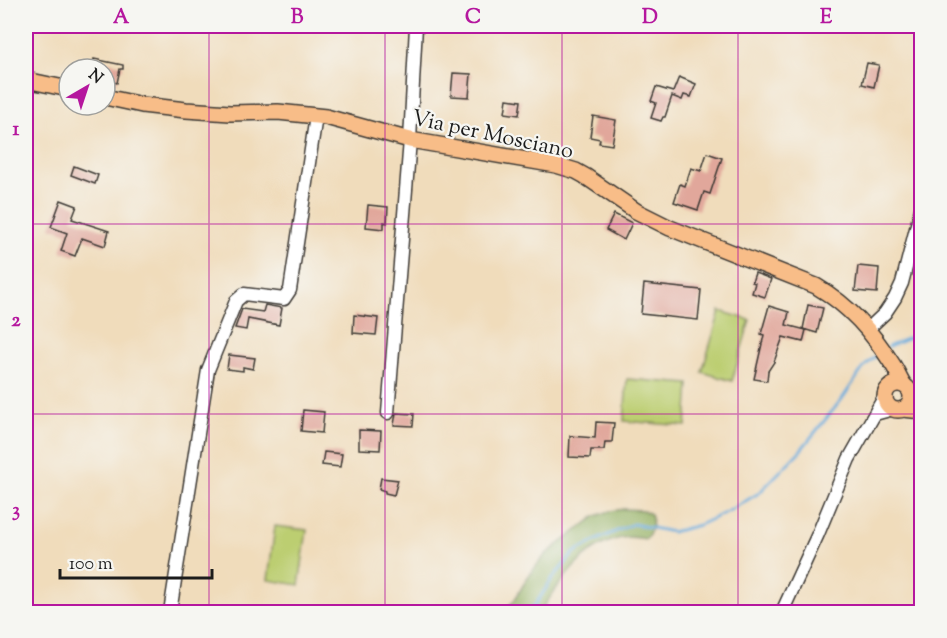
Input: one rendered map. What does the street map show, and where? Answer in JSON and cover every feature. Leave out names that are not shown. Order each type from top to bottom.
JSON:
[{"type":"main road","points":[[26,80],[57,86]]},
{"type":"main road","name":"Via per Mosciano","points":[[117,100],[186,110],[230,113],[278,112],[326,117],[410,140],[556,165],[576,171],[636,211],[670,228],[816,286],[848,308],[868,329],[921,410]]},
{"type":"main road","points":[[886,392],[896,384],[908,390],[909,405],[898,409],[887,403],[886,392],[889,359]]},
{"type":"main road","name":"Via per Mosciano","points":[[898,409],[921,410]]},
{"type":"street","points":[[388,413],[410,140],[416,26]]},
{"type":"street","points":[[170,612],[208,370],[236,301],[244,294],[284,299],[290,290],[316,116]]},
{"type":"street","points":[[868,329],[885,313],[902,283],[921,205]]},
{"type":"street","points":[[782,612],[849,459],[886,392]]},
{"type":"street","points":[[875,414],[898,409]]},
{"type":"green space","points":[[720,311],[750,320],[732,381],[702,372]]},
{"type":"green space","points":[[627,379],[689,384],[686,426],[624,421]]},
{"type":"green space","points":[[624,509],[643,510],[651,514],[652,527],[646,539],[625,537],[596,548],[574,567],[540,612],[504,612],[546,554],[596,516]]},
{"type":"green space","points":[[275,526],[307,530],[299,585],[268,580]]},
{"type":"building","points":[[867,63],[879,65],[874,87],[862,84]]},
{"type":"building","points":[[117,64],[123,65],[123,69],[120,69],[117,83]]},
{"type":"building","points":[[453,73],[471,74],[469,97],[451,96]]},
{"type":"building","points":[[679,77],[696,84],[691,97],[684,95],[682,100],[672,96],[665,117],[661,121],[651,118],[656,103],[651,101],[656,87],[673,92]]},
{"type":"building","points":[[507,99],[521,101],[519,115],[505,113]]},
{"type":"building","points":[[593,116],[616,120],[612,145],[599,143],[600,139],[590,137]]},
{"type":"building","points":[[707,153],[722,158],[710,194],[704,192],[698,210],[674,202],[680,184],[685,186],[691,168],[701,171]]},
{"type":"building","points":[[74,166],[98,175],[95,184],[71,175]]},
{"type":"building","points":[[61,200],[77,206],[72,219],[109,231],[105,246],[82,238],[75,256],[61,251],[67,233],[51,227]]},
{"type":"building","points":[[368,205],[388,207],[387,223],[384,222],[384,229],[366,227]]},
{"type":"building","points":[[614,214],[632,223],[624,240],[606,230]]},
{"type":"building","points":[[858,266],[879,268],[877,293],[855,291]]},
{"type":"building","points":[[755,273],[771,279],[765,297],[752,293]]},
{"type":"building","points":[[644,284],[701,290],[698,320],[641,314]]},
{"type":"building","points":[[265,305],[282,308],[279,325],[248,319],[246,330],[235,328],[242,309],[263,312]]},
{"type":"building","points":[[808,305],[823,308],[817,333],[803,329]]},
{"type":"building","points":[[769,306],[789,312],[786,325],[806,330],[803,342],[783,337],[774,362],[768,371],[767,381],[754,379],[764,335],[761,334]]},
{"type":"building","points":[[354,315],[378,318],[376,335],[353,333]]},
{"type":"building","points":[[229,355],[255,358],[253,369],[243,367],[243,371],[227,369]]},
{"type":"building","points":[[303,410],[324,412],[322,433],[301,431]]},
{"type":"building","points":[[396,413],[414,414],[413,426],[394,425]]},
{"type":"building","points":[[596,422],[614,423],[612,442],[605,442],[604,450],[591,450],[590,458],[569,457],[570,436],[595,438]]},
{"type":"building","points":[[359,430],[381,431],[380,450],[359,449]]},
{"type":"building","points":[[324,452],[342,454],[340,467],[322,465]]},
{"type":"building","points":[[381,478],[398,480],[394,495],[379,489]]},
{"type":"waterway","points":[[888,347],[922,331]]},
{"type":"waterway","points":[[527,612],[535,605],[552,579],[575,552],[601,538],[633,524],[672,532],[699,525],[759,493],[800,451],[842,399],[864,367],[879,353]]}]
